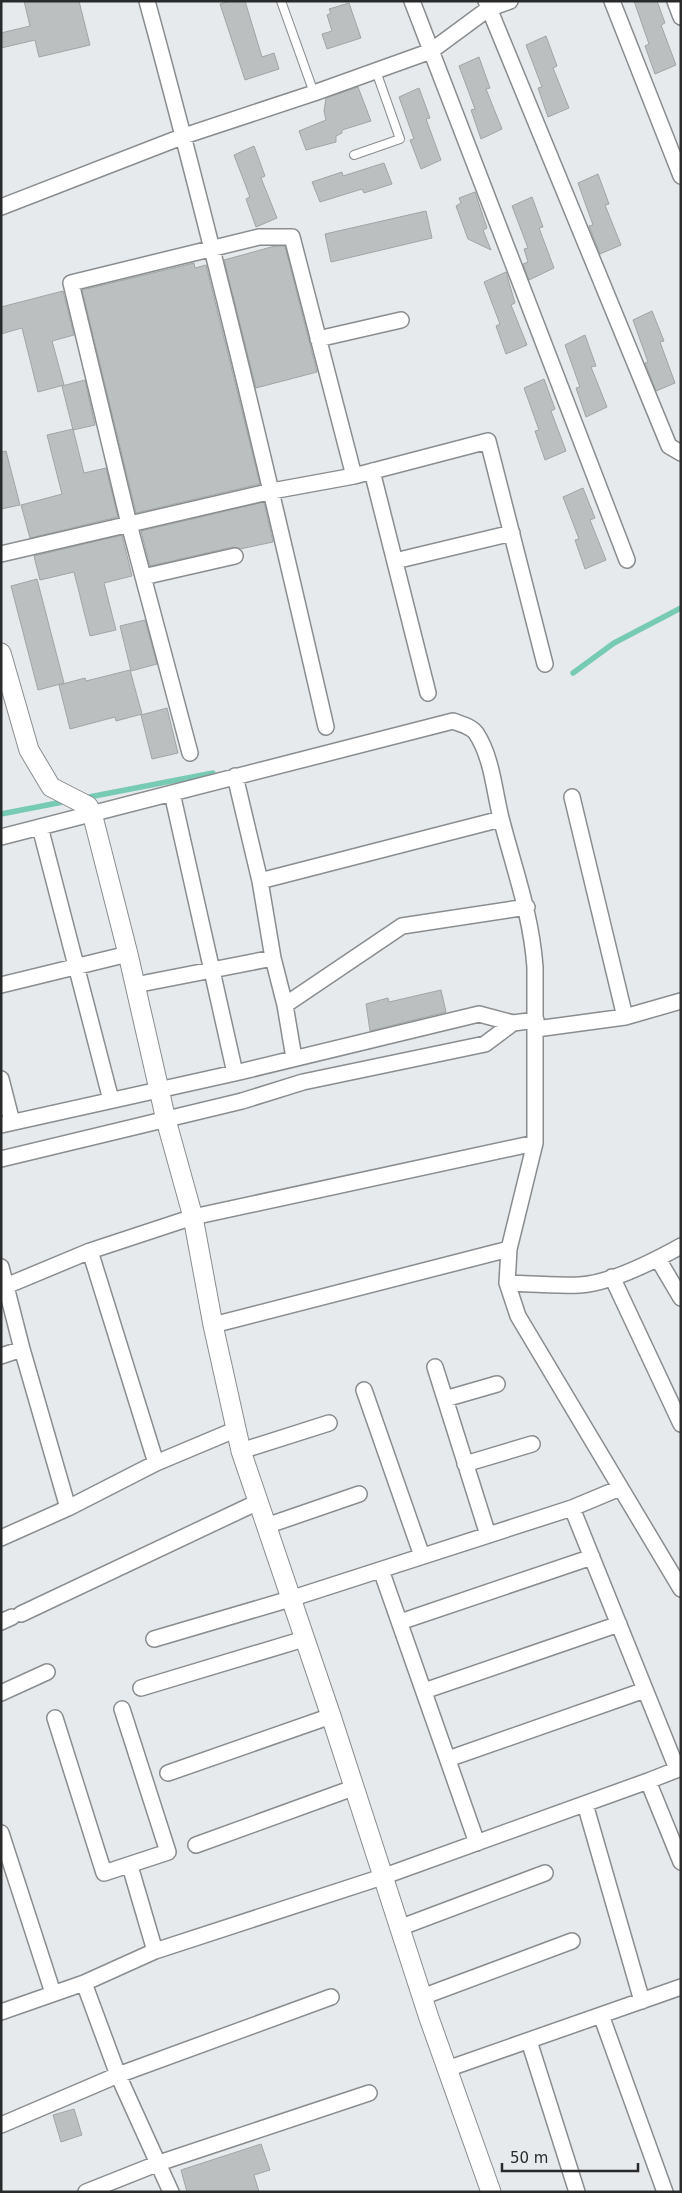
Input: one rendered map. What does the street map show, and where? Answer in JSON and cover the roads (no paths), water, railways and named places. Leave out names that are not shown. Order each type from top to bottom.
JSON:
[{"type":"street","points":[[147,1],[184,136],[272,491],[326,727]]},
{"type":"street","points":[[412,1],[626,560]]},
{"type":"street","points":[[1,207],[184,136],[314,94],[431,52],[487,5],[510,1]]},
{"type":"street","points":[[612,1],[681,176]]},
{"type":"street","points":[[675,1],[681,16]]},
{"type":"street","points":[[487,5],[675,449]]},
{"type":"street","points":[[190,754],[129,524],[71,283],[259,236],[292,237],[354,476]]},
{"type":"street","points":[[318,339],[401,320]]},
{"type":"street","points":[[1,554],[272,491],[354,476],[488,441],[545,664]]},
{"type":"street","points":[[372,471],[428,693]]},
{"type":"street","points":[[395,561],[512,533]]},
{"type":"street","points":[[143,576],[235,556]]},
{"type":"street","points":[[1,653],[29,750],[51,786],[90,810],[128,954],[166,1120],[193,1217],[213,1325],[241,1451],[331,1716],[422,1997],[491,2192]]},
{"type":"street","points":[[1,837],[40,827],[90,810],[172,793],[453,721],[475,732],[485,752],[501,819],[527,906],[533,941],[536,1024],[535,1143],[509,1249],[507,1283],[518,1316],[620,1488],[680,1584]]},
{"type":"street","points":[[235,776],[260,881],[273,958],[285,1005],[294,1058]]},
{"type":"street","points":[[172,793],[236,1073]]},
{"type":"street","points":[[572,797],[625,1017]]},
{"type":"street","points":[[260,881],[501,819]]},
{"type":"street","points":[[40,827],[110,1100]]},
{"type":"street","points":[[285,1005],[402,926],[527,906]]},
{"type":"street","points":[[1,985],[128,954]]},
{"type":"street","points":[[135,985],[273,958]]},
{"type":"street","points":[[1,1079],[7,1124],[110,1100],[159,1091],[479,1014],[514,1023],[536,1024],[625,1017],[681,1001]]},
{"type":"street","points":[[1,1159],[242,1101],[302,1082],[485,1044],[514,1023]]},
{"type":"street","points":[[6,1286],[90,1251],[193,1217],[535,1143]]},
{"type":"street","points":[[507,1283],[582,1285],[612,1277],[658,1259],[681,1246]]},
{"type":"street","points":[[213,1325],[509,1249]]},
{"type":"street","points":[[90,1251],[156,1463]]},
{"type":"street","points":[[658,1259],[681,1298]]},
{"type":"street","points":[[1,1267],[22,1349],[68,1508]]},
{"type":"street","points":[[612,1277],[681,1424]]},
{"type":"street","points":[[1,1356],[22,1349]]},
{"type":"street","points":[[435,1367],[488,1535]]},
{"type":"street","points":[[445,1399],[497,1384]]},
{"type":"street","points":[[364,1390],[422,1556]]},
{"type":"street","points":[[241,1451],[329,1422]]},
{"type":"street","points":[[1,1538],[68,1508],[156,1463],[236,1429]]},
{"type":"street","points":[[465,1464],[532,1444]]},
{"type":"street","points":[[154,1639],[381,1570],[572,1508],[620,1488]]},
{"type":"street","points":[[266,1526],[359,1494]]},
{"type":"street","points":[[11,1618],[258,1502]]},
{"type":"street","points":[[1,2012],[84,1982],[156,1951],[382,1877],[586,1804],[679,1768],[645,1690],[572,1508]]},
{"type":"street","points":[[400,1622],[592,1557]]},
{"type":"street","points":[[381,1570],[477,1843]]},
{"type":"street","points":[[424,1691],[619,1624]]},
{"type":"street","points":[[141,1688],[304,1639]]},
{"type":"street","points":[[1,1693],[47,1672]]},
{"type":"street","points":[[448,1759],[645,1690]]},
{"type":"street","points":[[55,1718],[104,1874],[168,1852],[122,1709]]},
{"type":"street","points":[[168,1773],[331,1716]]},
{"type":"street","points":[[648,1781],[680,1861]]},
{"type":"street","points":[[196,1845],[353,1788]]},
{"type":"street","points":[[586,1804],[642,2001]]},
{"type":"street","points":[[1,1833],[53,1993]]},
{"type":"street","points":[[130,1866],[156,1951]]},
{"type":"street","points":[[399,1928],[545,1873]]},
{"type":"street","points":[[422,1997],[572,1941]]},
{"type":"street","points":[[84,1982],[118,2075],[171,2192]]},
{"type":"street","points":[[448,2069],[680,1989]]},
{"type":"street","points":[[1,2125],[118,2075],[331,1997]]},
{"type":"street","points":[[600,2015],[665,2192]]},
{"type":"street","points":[[528,2040],[577,2192]]},
{"type":"street","points":[[86,2192],[159,2163],[369,2093]]},
{"type":"lane","points":[[281,1],[314,94]]},
{"type":"lane","points":[[354,155],[400,139],[376,71]]},
{"type":"waterway","points":[[573,673],[614,643],[681,608]]},
{"type":"waterway","points":[[84,798],[213,773]]},
{"type":"waterway","points":[[1,814],[68,801]]}]
